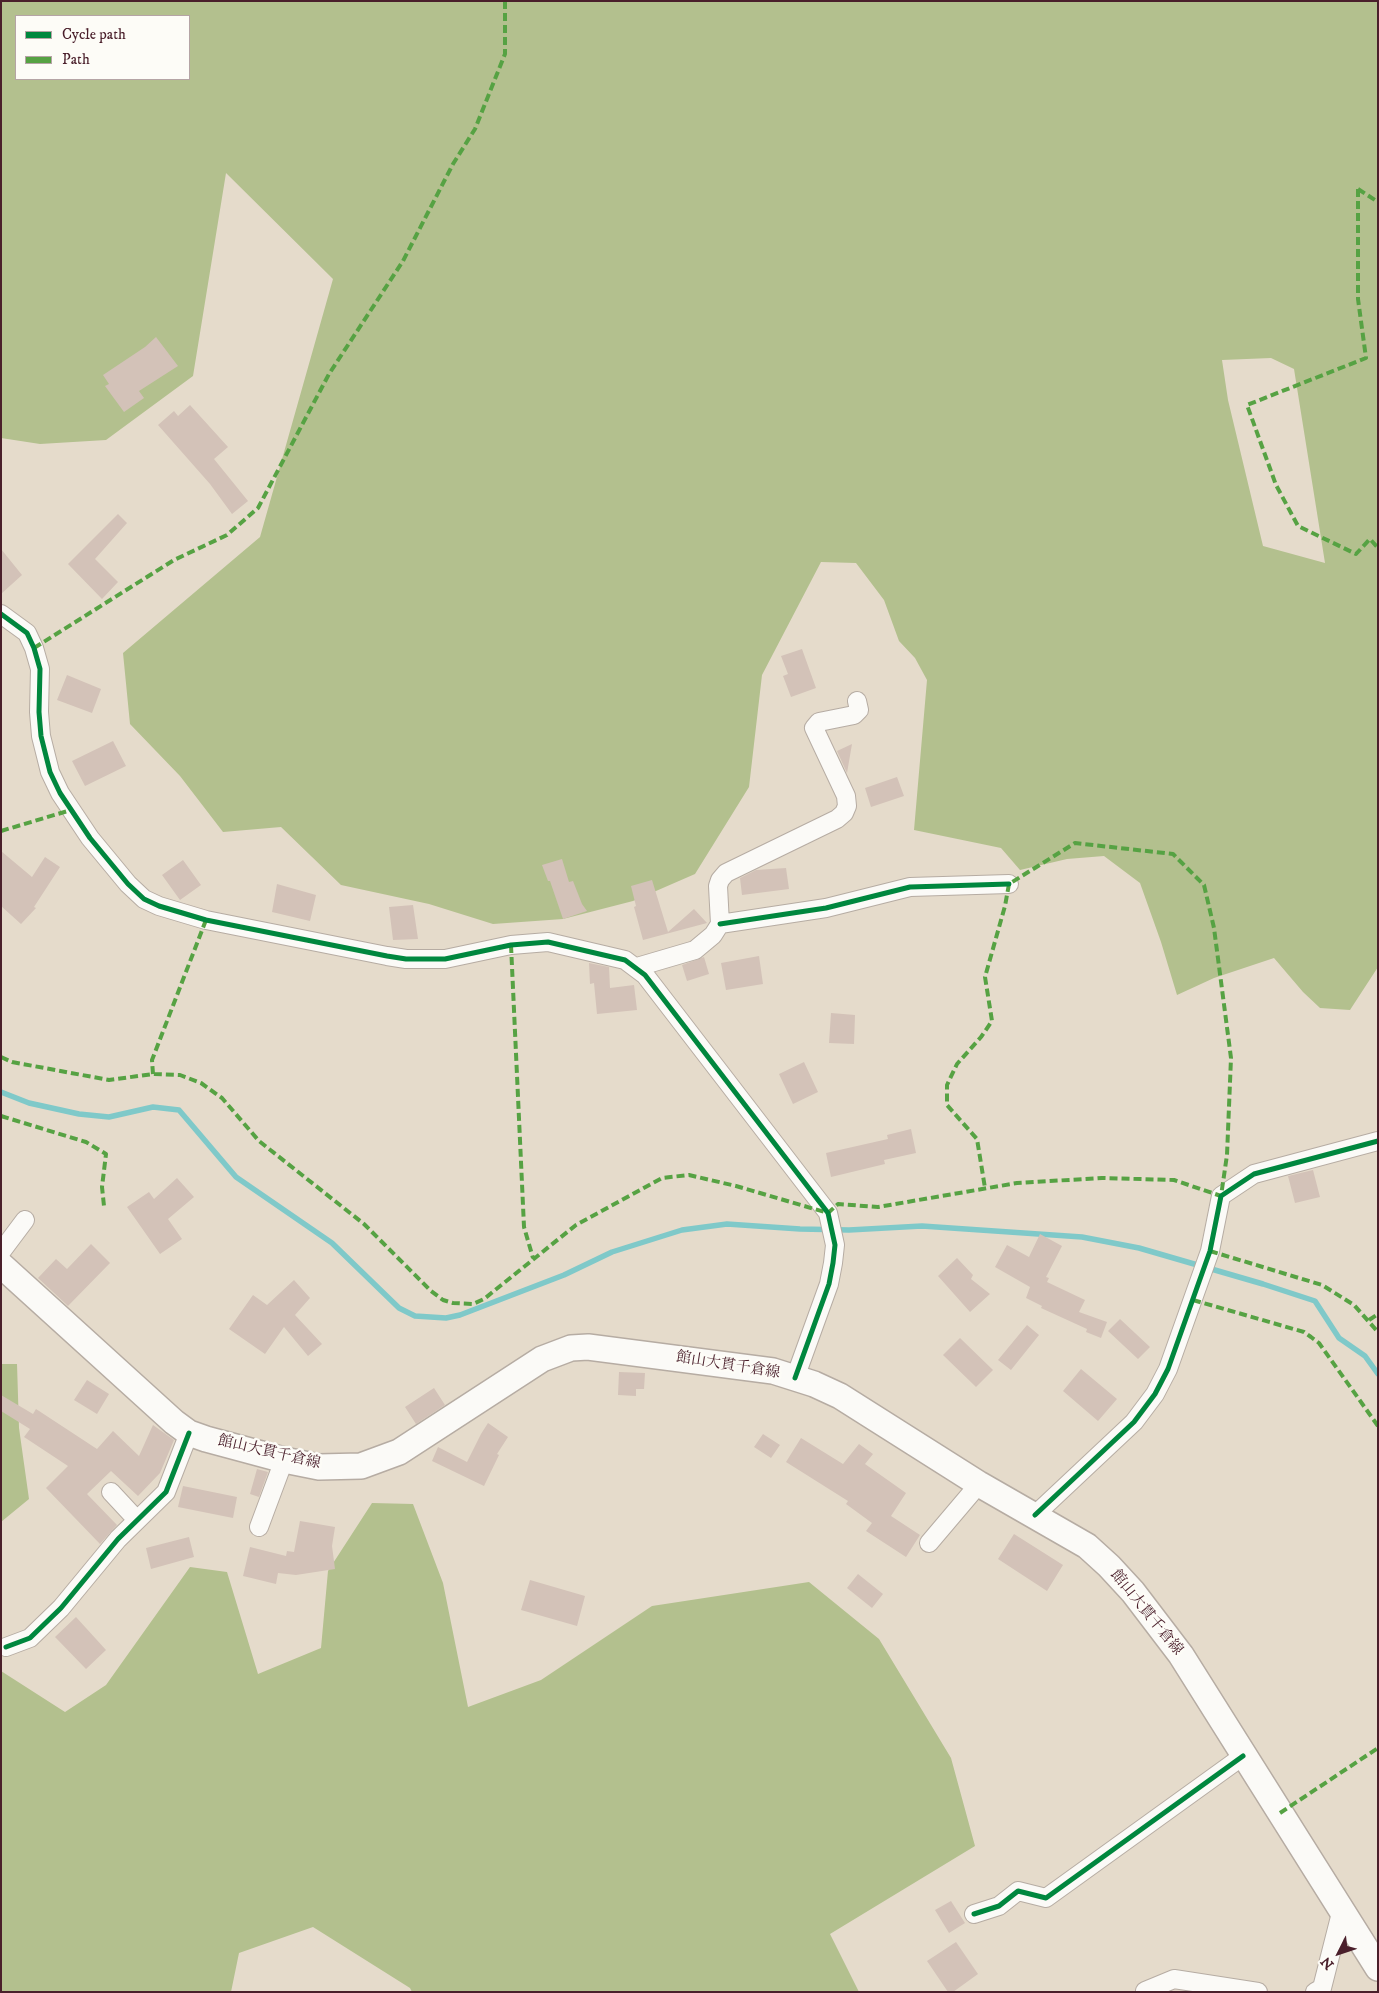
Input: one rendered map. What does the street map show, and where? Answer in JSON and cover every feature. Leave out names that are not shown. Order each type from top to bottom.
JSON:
[{"type":"main road","name":"館山大貫千倉線","points":[[1,1265],[174,1422],[189,1433],[284,1460],[319,1467],[361,1466],[399,1452],[542,1360],[571,1348],[588,1347],[773,1371],[840,1396],[979,1484],[1087,1546],[1109,1566],[1133,1592],[1181,1655],[1378,1968]]},
{"type":"street","points":[[1,614],[27,633],[34,648],[40,669],[39,712],[41,736],[50,772],[60,793],[90,838],[128,884],[144,899],[159,906],[206,920],[406,959],[445,959],[511,945],[548,942],[625,960],[637,967],[828,1213],[835,1245],[833,1263],[828,1284],[795,1378]]},
{"type":"street","points":[[637,967],[695,950],[713,935],[720,924],[718,886],[726,873],[837,819],[844,813],[848,806],[846,796],[814,728],[819,722],[854,715],[859,710],[857,701]]},
{"type":"street","points":[[720,924],[826,908],[910,887],[1008,884]]},
{"type":"street","points":[[1036,1515],[1134,1422],[1155,1394],[1168,1369],[1210,1251],[1221,1196],[1254,1174],[1378,1141]]},
{"type":"street","points":[[1,1252],[25,1220]]},
{"type":"street","points":[[6,1647],[30,1638],[61,1608],[118,1539],[166,1492],[189,1433]]},
{"type":"street","points":[[259,1527],[284,1460]]},
{"type":"street","points":[[929,1543],[979,1484]]},
{"type":"street","points":[[111,1492],[137,1520]]},
{"type":"street","points":[[974,1914],[999,1906],[1018,1891],[1046,1898],[1243,1756]]},
{"type":"street","points":[[1315,1992],[1322,1988],[1342,1909]]},
{"type":"street","points":[[1145,1991],[1174,1979],[1258,1992]]},
{"type":"green space","points":[[1,1],[1378,1],[1378,967],[1350,1010],[1320,1008],[1303,992],[1274,958],[1214,978],[1177,995],[1140,883],[1104,856],[1067,859],[1020,870],[1001,848],[914,830],[927,680],[915,658],[899,641],[884,600],[856,563],[821,562],[762,675],[749,787],[695,874],[633,901],[563,919],[493,924],[429,904],[341,885],[281,827],[223,832],[180,776],[130,724],[123,653],[260,537],[333,279],[226,173],[193,376],[106,440],[40,444],[1,438]],"holes":[[[1271,358],[1294,369],[1325,563],[1263,546],[1228,400],[1222,360]]]},
{"type":"green space","points":[[1,1364],[17,1364],[19,1428],[29,1499],[1,1522]]},
{"type":"green space","points":[[372,1503],[413,1504],[443,1583],[468,1707],[541,1680],[652,1606],[809,1582],[879,1639],[951,1758],[975,1846],[830,1934],[859,1992],[412,1992],[410,1988],[313,1927],[239,1953],[231,1992],[1,1992],[1,1671],[65,1712],[106,1685],[190,1567],[227,1572],[258,1674],[321,1648],[328,1571]]},
{"type":"building","points":[[156,337],[178,366],[139,391],[144,398],[124,412],[105,386],[109,384],[103,375],[145,347]]},
{"type":"building","points":[[190,405],[228,447],[214,459],[248,501],[232,514],[210,484],[158,425],[174,411],[178,416]]},
{"type":"building","points":[[118,514],[127,523],[95,559],[118,582],[102,599],[68,564]]},
{"type":"building","points":[[1,549],[22,575],[1,594]]},
{"type":"building","points":[[802,649],[816,688],[791,697],[783,676],[788,674],[781,656]]},
{"type":"building","points":[[67,675],[101,689],[92,713],[57,700]]},
{"type":"building","points":[[113,741],[126,766],[85,786],[72,761]]},
{"type":"building","points":[[852,744],[847,773],[837,751]]},
{"type":"building","points":[[897,777],[904,796],[871,807],[865,788]]},
{"type":"building","points":[[1,851],[32,877],[45,857],[60,867],[34,907],[36,908],[21,924],[1,906]]},
{"type":"building","points":[[562,859],[569,882],[573,881],[582,904],[587,911],[563,919],[550,881],[548,881],[542,865]]},
{"type":"building","points":[[183,860],[201,885],[180,900],[162,875]]},
{"type":"building","points":[[786,868],[789,889],[742,895],[740,878],[756,870]]},
{"type":"building","points":[[652,880],[668,932],[694,909],[707,923],[643,940],[634,907],[636,906],[631,886]]},
{"type":"building","points":[[277,884],[316,895],[310,921],[272,912]]},
{"type":"building","points":[[413,905],[418,939],[393,940],[389,907]]},
{"type":"building","points":[[759,956],[763,984],[726,990],[721,963]]},
{"type":"building","points":[[704,957],[709,974],[687,981],[682,965]]},
{"type":"building","points":[[589,963],[609,967],[610,988],[634,985],[637,1010],[597,1014],[594,983],[590,984]]},
{"type":"building","points":[[831,1013],[855,1015],[854,1044],[829,1043]]},
{"type":"building","points":[[804,1062],[818,1092],[793,1104],[779,1074]]},
{"type":"building","points":[[911,1129],[916,1153],[884,1160],[885,1164],[831,1177],[826,1153],[888,1139],[887,1135]]},
{"type":"building","points":[[1313,1170],[1320,1197],[1295,1203],[1288,1176]]},
{"type":"building","points":[[177,1178],[194,1197],[168,1219],[182,1239],[160,1254],[127,1207],[149,1192],[154,1199]]},
{"type":"building","points":[[1040,1234],[1062,1246],[1046,1277],[1049,1278],[1047,1282],[1085,1300],[1079,1312],[1107,1322],[1101,1338],[1086,1332],[1087,1329],[1041,1308],[1042,1306],[1026,1298],[1030,1287],[995,1267],[1007,1245],[1029,1257]]},
{"type":"building","points":[[91,1244],[110,1263],[68,1306],[38,1278],[56,1259],[67,1269]]},
{"type":"building","points":[[957,1258],[973,1275],[971,1279],[990,1294],[970,1312],[938,1276]]},
{"type":"building","points":[[294,1280],[310,1298],[295,1315],[322,1344],[308,1356],[284,1327],[265,1354],[229,1329],[253,1295],[267,1305]]},
{"type":"building","points":[[1120,1319],[1150,1347],[1138,1359],[1108,1331]]},
{"type":"building","points":[[1027,1325],[1039,1335],[1011,1370],[998,1360]]},
{"type":"building","points":[[960,1338],[993,1370],[976,1387],[943,1355]]},
{"type":"building","points":[[1081,1369],[1117,1399],[1098,1421],[1063,1391]]},
{"type":"building","points":[[619,1372],[645,1373],[644,1389],[636,1389],[636,1396],[618,1395]]},
{"type":"building","points":[[87,1380],[109,1394],[97,1414],[74,1400]]},
{"type":"building","points":[[434,1388],[445,1405],[416,1424],[405,1407]]},
{"type":"building","points":[[1,1395],[33,1414],[36,1409],[97,1449],[113,1431],[139,1456],[153,1425],[174,1440],[160,1473],[138,1496],[111,1471],[87,1494],[117,1525],[100,1544],[46,1488],[68,1466],[24,1437],[30,1429],[1,1411]]},
{"type":"building","points":[[488,1423],[508,1437],[497,1454],[499,1455],[484,1486],[432,1461],[438,1447],[467,1462]]},
{"type":"building","points":[[763,1434],[780,1445],[771,1458],[754,1447]]},
{"type":"building","points":[[801,1438],[843,1464],[859,1444],[873,1454],[865,1464],[906,1493],[891,1516],[920,1535],[906,1557],[866,1531],[872,1523],[846,1504],[848,1501],[786,1462]]},
{"type":"building","points":[[257,1469],[268,1472],[259,1497],[250,1494]]},
{"type":"building","points":[[183,1486],[237,1497],[233,1518],[178,1507]]},
{"type":"building","points":[[300,1521],[335,1527],[332,1546],[335,1569],[296,1575],[278,1573],[276,1584],[243,1576],[250,1547],[286,1556],[287,1551],[294,1552]]},
{"type":"building","points":[[1014,1534],[1063,1565],[1047,1591],[998,1559]]},
{"type":"building","points":[[189,1537],[194,1557],[151,1569],[146,1548]]},
{"type":"building","points":[[858,1574],[883,1594],[872,1608],[847,1588]]},
{"type":"building","points":[[530,1580],[585,1596],[577,1626],[521,1610]]},
{"type":"building","points":[[76,1617],[106,1650],[86,1669],[55,1637]]},
{"type":"building","points":[[951,1901],[965,1923],[949,1933],[935,1910]]},
{"type":"building","points":[[956,1942],[978,1974],[953,1992],[948,1992],[927,1961]]},
{"type":"waterway","points":[[1,1092],[29,1103],[79,1114],[109,1117],[153,1107],[179,1110],[236,1177],[332,1243],[399,1308],[415,1316],[446,1318],[460,1315],[564,1275],[612,1252],[682,1230],[727,1224],[849,1230],[922,1226],[1082,1237],[1139,1248],[1263,1284],[1315,1301],[1339,1338],[1365,1356],[1378,1374]]},
{"type":"marked path","points":[[34,648],[174,560],[227,535],[258,508],[329,374],[403,261],[453,164],[475,129],[505,54],[505,1]]},
{"type":"marked path","points":[[1358,189],[1358,299],[1366,358],[1247,405],[1276,485],[1298,526],[1356,554],[1370,539],[1378,548]]},
{"type":"marked path","points":[[1358,189],[1378,202]]},
{"type":"marked path","points":[[1,831],[71,810]]},
{"type":"marked path","points":[[1,1057],[12,1062],[109,1080],[153,1074],[180,1075],[201,1083],[222,1098],[259,1141],[364,1224],[431,1291],[443,1300],[453,1303],[473,1304],[484,1299],[576,1225],[662,1178],[689,1175],[736,1186],[828,1213],[838,1204],[878,1207],[1017,1183],[1102,1178],[1174,1180],[1221,1196],[1227,1155],[1231,1058],[1214,928],[1204,885],[1173,854],[1075,843],[1009,884],[1005,906],[985,977],[992,1021],[981,1037],[957,1064],[947,1085],[947,1105],[977,1139],[985,1188]]},
{"type":"marked path","points":[[153,1074],[152,1060],[206,920]]},
{"type":"marked path","points":[[511,945],[524,1227],[533,1258]]},
{"type":"marked path","points":[[1,1116],[86,1142],[106,1154],[102,1187],[104,1206]]},
{"type":"marked path","points":[[1210,1251],[1322,1285],[1354,1305],[1378,1332]]},
{"type":"marked path","points":[[1193,1300],[1304,1332],[1319,1343],[1378,1426]]},
{"type":"marked path","points":[[1369,1320],[1378,1314]]},
{"type":"marked path","points":[[1280,1813],[1378,1748]]},
{"type":"cycle path","points":[[1,614],[27,633],[34,648],[40,669],[39,712],[41,736],[50,772],[60,793],[90,838],[128,884],[144,899],[159,906],[206,920],[406,959],[445,959],[511,945],[548,942],[625,960],[645,975],[828,1213],[835,1245],[829,1284],[795,1378]]},
{"type":"cycle path","points":[[720,924],[826,908],[910,887],[1009,884]]},
{"type":"cycle path","points":[[1035,1515],[1134,1422],[1155,1394],[1168,1369],[1210,1251],[1221,1196],[1254,1174],[1378,1141]]},
{"type":"cycle path","points":[[6,1647],[30,1638],[61,1608],[118,1539],[166,1492],[189,1433]]},
{"type":"cycle path","points":[[974,1914],[999,1906],[1018,1891],[1046,1898],[1243,1756]]}]
